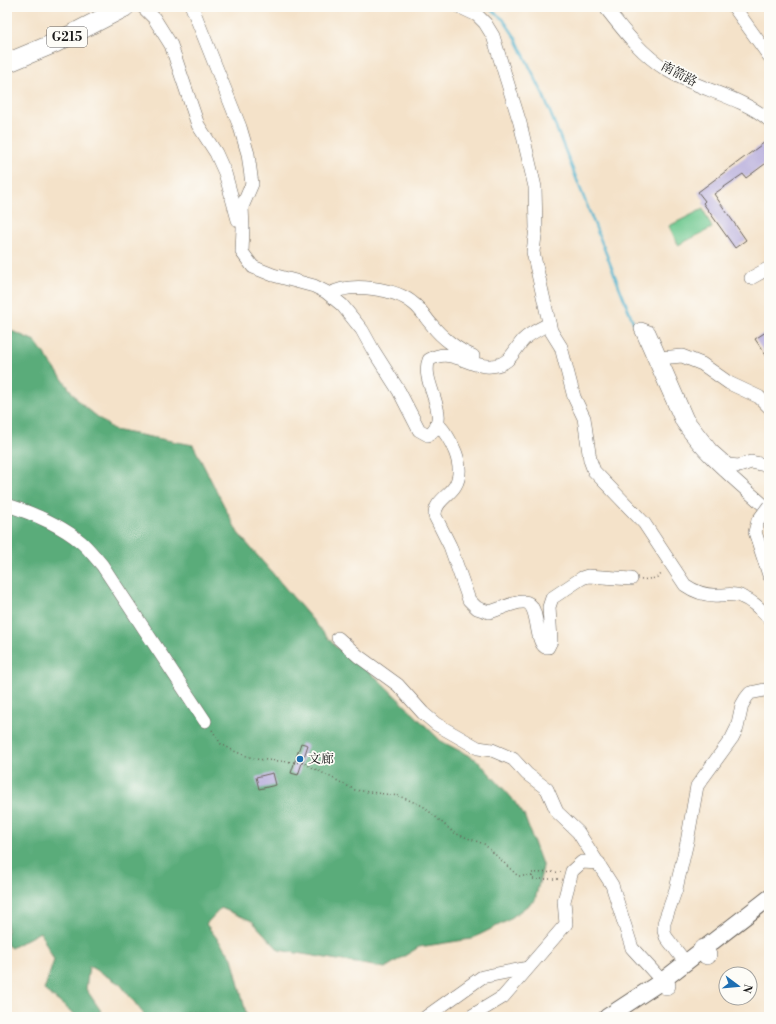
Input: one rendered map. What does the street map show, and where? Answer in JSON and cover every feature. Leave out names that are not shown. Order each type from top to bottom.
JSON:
[{"type":"highway","name":"G215","points":[[7,63],[55,43],[125,7]]},
{"type":"main road","points":[[607,1017],[664,983],[686,963],[705,952],[769,898]]},
{"type":"main road","points":[[619,1017],[705,952],[769,907]]},
{"type":"street","points":[[143,7],[154,18],[171,45],[198,125],[216,152],[225,173],[243,241]]},
{"type":"street","points":[[192,7],[240,127],[248,154],[252,184],[242,207],[242,252],[253,267],[273,275],[314,286],[330,294],[353,317],[399,391],[419,430],[428,435],[432,433],[437,423],[438,407],[426,374],[426,366],[429,360],[443,354],[489,366],[499,366],[510,360],[523,340],[530,334],[549,324]]},
{"type":"street","points":[[460,7],[477,15],[485,22],[493,36],[520,123],[535,187],[536,228],[533,252],[551,331],[561,347],[574,397],[584,418],[590,460],[594,471],[633,510],[685,584],[692,590],[719,596],[732,594],[741,596],[754,603],[769,618]]},
{"type":"street","name":"南箭路","points":[[605,7],[634,44],[668,71],[750,108],[769,120]]},
{"type":"street","points":[[734,7],[769,56]]},
{"type":"street","points":[[751,278],[769,268]]},
{"type":"street","points":[[330,294],[335,291],[359,288],[375,289],[404,298],[415,304],[433,327],[464,353],[483,360],[489,366]]},
{"type":"street","points":[[769,466],[751,462],[740,466],[728,465],[711,450],[687,419],[649,332],[641,329],[682,422],[690,434],[710,456],[769,510]]},
{"type":"street","points":[[660,358],[682,356],[702,364],[729,383],[759,397],[769,407]]},
{"type":"street","points":[[437,423],[442,429],[456,455],[458,468],[456,484],[440,502],[435,516],[450,546],[469,600],[472,604],[489,612],[520,602],[526,601],[530,603],[534,610],[541,643],[545,647],[548,647],[551,644],[549,611],[552,598],[582,578],[588,576],[631,579]]},
{"type":"street","points":[[7,505],[25,510],[82,542],[102,565],[205,721]]},
{"type":"street","points":[[769,506],[758,520],[755,532],[769,575]]},
{"type":"street","points":[[338,638],[358,656],[398,685],[423,713],[436,724],[478,748],[492,750],[513,759],[527,774],[547,788],[557,812],[578,832],[599,863],[617,897],[632,948],[664,983]]},
{"type":"street","points":[[686,963],[666,937],[664,923],[682,866],[694,809],[697,786],[732,738],[737,728],[742,705],[746,698],[750,693],[769,688]]},
{"type":"street","points":[[470,1017],[503,997],[566,924],[564,902],[572,871],[582,862],[599,863]]},
{"type":"street","points":[[426,1017],[482,977],[527,968]]},
{"type":"path","points":[[631,579],[641,580],[656,578],[673,566]]},
{"type":"path","points":[[205,721],[216,734],[221,744],[236,752],[255,759],[304,763],[354,790],[399,796],[423,806],[454,833],[484,844],[518,876],[532,876],[532,879],[558,879]]},
{"type":"path","points":[[532,876],[532,873],[567,872]]},
{"type":"green space","points":[[703,209],[712,228],[678,245],[669,226]]},
{"type":"green space","points":[[7,329],[35,341],[79,402],[114,430],[193,445],[238,533],[335,646],[378,679],[441,741],[477,760],[511,797],[524,815],[543,867],[535,900],[507,921],[471,939],[419,947],[385,968],[279,950],[252,921],[221,908],[206,924],[232,958],[247,1017],[211,1017],[193,1011],[166,1017],[146,1017],[120,984],[89,966],[86,989],[101,1011],[95,1017],[78,1017],[44,990],[54,960],[40,932],[11,948],[7,945]]},
{"type":"building","points":[[769,139],[769,161],[746,178],[743,174],[714,194],[746,240],[735,248],[703,203],[705,201],[698,192]]},
{"type":"building","points":[[769,330],[769,360],[755,339]]},
{"type":"building","name":"文廊","points":[[301,743],[308,745],[298,775],[291,773]]},
{"type":"building","points":[[273,773],[276,785],[259,789],[256,777]]},
{"type":"waterway","points":[[487,7],[503,19],[515,37],[542,92],[636,329]]},
{"type":"place","name":"文廊","points":[[300,759]]}]
